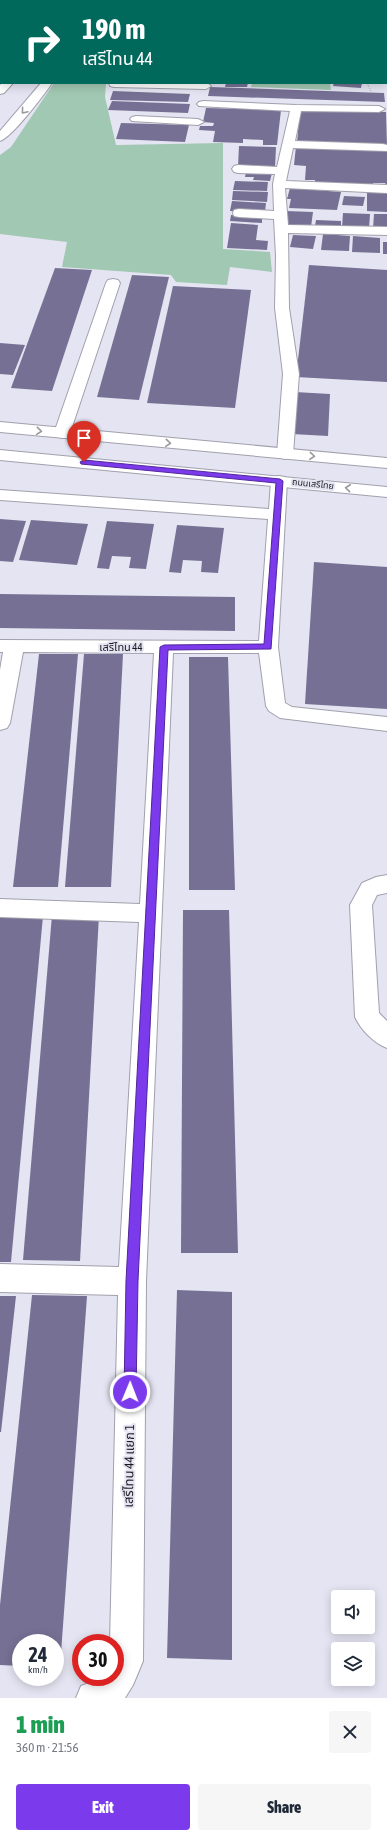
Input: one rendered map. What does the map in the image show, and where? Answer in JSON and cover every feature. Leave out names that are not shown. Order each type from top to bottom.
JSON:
[{"type":"main road","points":[[0,138],[46,84]]},
{"type":"main road","points":[[114,84],[207,85],[197,124],[136,120]]},
{"type":"main road","points":[[203,104],[296,108],[379,109]]},
{"type":"main road","points":[[285,454],[291,374],[282,308],[283,256],[280,178],[296,108]]},
{"type":"main road","points":[[289,144],[383,148]]},
{"type":"main road","points":[[238,169],[280,178],[387,189]]},
{"type":"main road","points":[[239,213],[281,222],[387,231]]},
{"type":"main road","points":[[62,433],[113,283]]},
{"type":"main road","points":[[0,427],[387,464]]},
{"type":"main road","name":"ถนนเสรีไทย","points":[[0,454],[387,492]]},
{"type":"main road","points":[[0,458],[24,457]]},
{"type":"main road","points":[[280,481],[268,647],[276,706],[287,713],[387,724]]},
{"type":"main road","points":[[0,495],[278,515]]},
{"type":"main road","points":[[0,723],[7,646]]},
{"type":"main road","name":"เสรีไทน 44","points":[[7,646],[268,647]]},
{"type":"main road","name":"เสรีไทน 44 แยก 1","points":[[93,1698],[99,1698],[118,1681],[126,1661],[132,1281],[164,647]]},
{"type":"main road","points":[[387,884],[376,884],[366,891],[361,905],[368,1017],[387,1037]]},
{"type":"main road","points":[[0,908],[150,913]]},
{"type":"main road","points":[[0,1278],[132,1281]]},
{"type":"path","points":[[368,84],[371,91]]},
{"type":"green space","points":[[53,84],[106,84],[105,97],[116,145],[223,143],[223,249],[270,252],[272,272],[230,267],[227,285],[176,282],[171,275],[62,267],[67,242],[0,234],[0,155],[11,147]]},
{"type":"green space","points":[[252,84],[330,84],[331,90],[251,87]]},
{"type":"building","points":[[226,84],[248,84],[247,87],[225,87]]},
{"type":"building","points":[[334,84],[362,84],[361,88],[333,86]]},
{"type":"building","points":[[210,87],[384,93],[385,102],[208,96]]},
{"type":"building","points":[[113,91],[190,94],[188,102],[110,100]]},
{"type":"building","points":[[112,101],[190,104],[188,113],[108,110]]},
{"type":"building","points":[[206,108],[281,110],[277,145],[263,145],[263,140],[243,139],[243,143],[213,142],[215,131],[199,130],[200,126],[213,126],[214,123],[203,122]]},
{"type":"building","points":[[300,109],[386,112],[387,146],[297,143]]},
{"type":"building","points":[[121,123],[189,125],[185,142],[116,139]]},
{"type":"building","points":[[239,146],[276,147],[275,168],[238,167]]},
{"type":"building","points":[[296,146],[387,150],[387,186],[385,183],[373,183],[373,187],[335,185],[335,183],[328,182],[328,185],[315,185],[315,180],[305,180],[306,166],[294,165]]},
{"type":"building","points":[[246,172],[272,173],[270,181],[253,180],[254,177],[245,177]]},
{"type":"building","points":[[235,181],[268,182],[267,191],[233,190]]},
{"type":"building","points":[[290,188],[341,192],[337,210],[289,208],[291,199],[287,199]]},
{"type":"building","points":[[233,191],[268,192],[267,202],[232,200]]},
{"type":"building","points":[[367,193],[387,193],[387,212],[367,211]]},
{"type":"building","points":[[344,196],[365,197],[363,206],[342,205]]},
{"type":"building","points":[[232,201],[266,203],[265,212],[230,211]]},
{"type":"building","points":[[286,211],[313,212],[311,227],[284,225]]},
{"type":"building","points":[[343,213],[370,214],[369,229],[342,227]]},
{"type":"building","points":[[374,214],[387,214],[387,229],[373,228]]},
{"type":"building","points":[[231,215],[262,217],[262,223],[230,221]]},
{"type":"building","points":[[316,220],[341,221],[341,227],[315,226]]},
{"type":"building","points":[[231,223],[258,225],[256,240],[268,241],[267,250],[227,248]]},
{"type":"building","points":[[323,234],[350,236],[349,251],[321,250]]},
{"type":"building","points":[[293,235],[316,236],[313,249],[290,247]]},
{"type":"building","points":[[353,236],[380,238],[380,253],[352,252]]},
{"type":"building","points":[[383,242],[387,242],[387,254],[383,254]]},
{"type":"building","points":[[309,265],[387,270],[387,382],[296,377]]},
{"type":"building","points":[[55,268],[92,270],[52,391],[11,388]]},
{"type":"building","points":[[132,275],[169,277],[139,400],[97,397]]},
{"type":"building","points":[[173,286],[251,290],[235,408],[147,403]]},
{"type":"building","points":[[0,343],[25,345],[13,375],[0,374]]},
{"type":"building","points":[[295,392],[330,394],[328,436],[292,434]]},
{"type":"building","points":[[0,519],[26,521],[13,562],[0,561]]},
{"type":"building","points":[[31,520],[88,524],[77,565],[19,560]]},
{"type":"building","points":[[107,521],[154,524],[146,569],[129,568],[131,557],[112,556],[109,569],[97,568]]},
{"type":"building","points":[[177,525],[224,528],[218,573],[201,572],[202,561],[183,560],[181,573],[169,572]]},
{"type":"building","points":[[314,562],[387,567],[387,709],[305,704]]},
{"type":"building","points":[[0,594],[235,597],[235,631],[0,628]]},
{"type":"building","points":[[39,654],[78,654],[58,887],[13,887]]},
{"type":"building","points":[[84,654],[123,654],[111,887],[65,887]]},
{"type":"building","points":[[189,657],[228,657],[235,890],[189,890]]},
{"type":"building","points":[[183,910],[229,910],[238,1253],[181,1253]]},
{"type":"building","points":[[52,915],[99,915],[80,1261],[23,1260]]},
{"type":"building","points":[[0,916],[43,916],[11,1262],[0,1262]]},
{"type":"building","points":[[177,1290],[232,1292],[232,1660],[167,1658]]},
{"type":"building","points":[[32,1295],[87,1296],[62,1634],[12,1634],[12,1666],[0,1665],[0,1605]]},
{"type":"building","points":[[0,1296],[16,1296],[1,1432],[0,1432]]},
{"type":"route","points":[[84,462],[280,481],[268,647],[164,647],[132,1281],[130,1392]]}]
